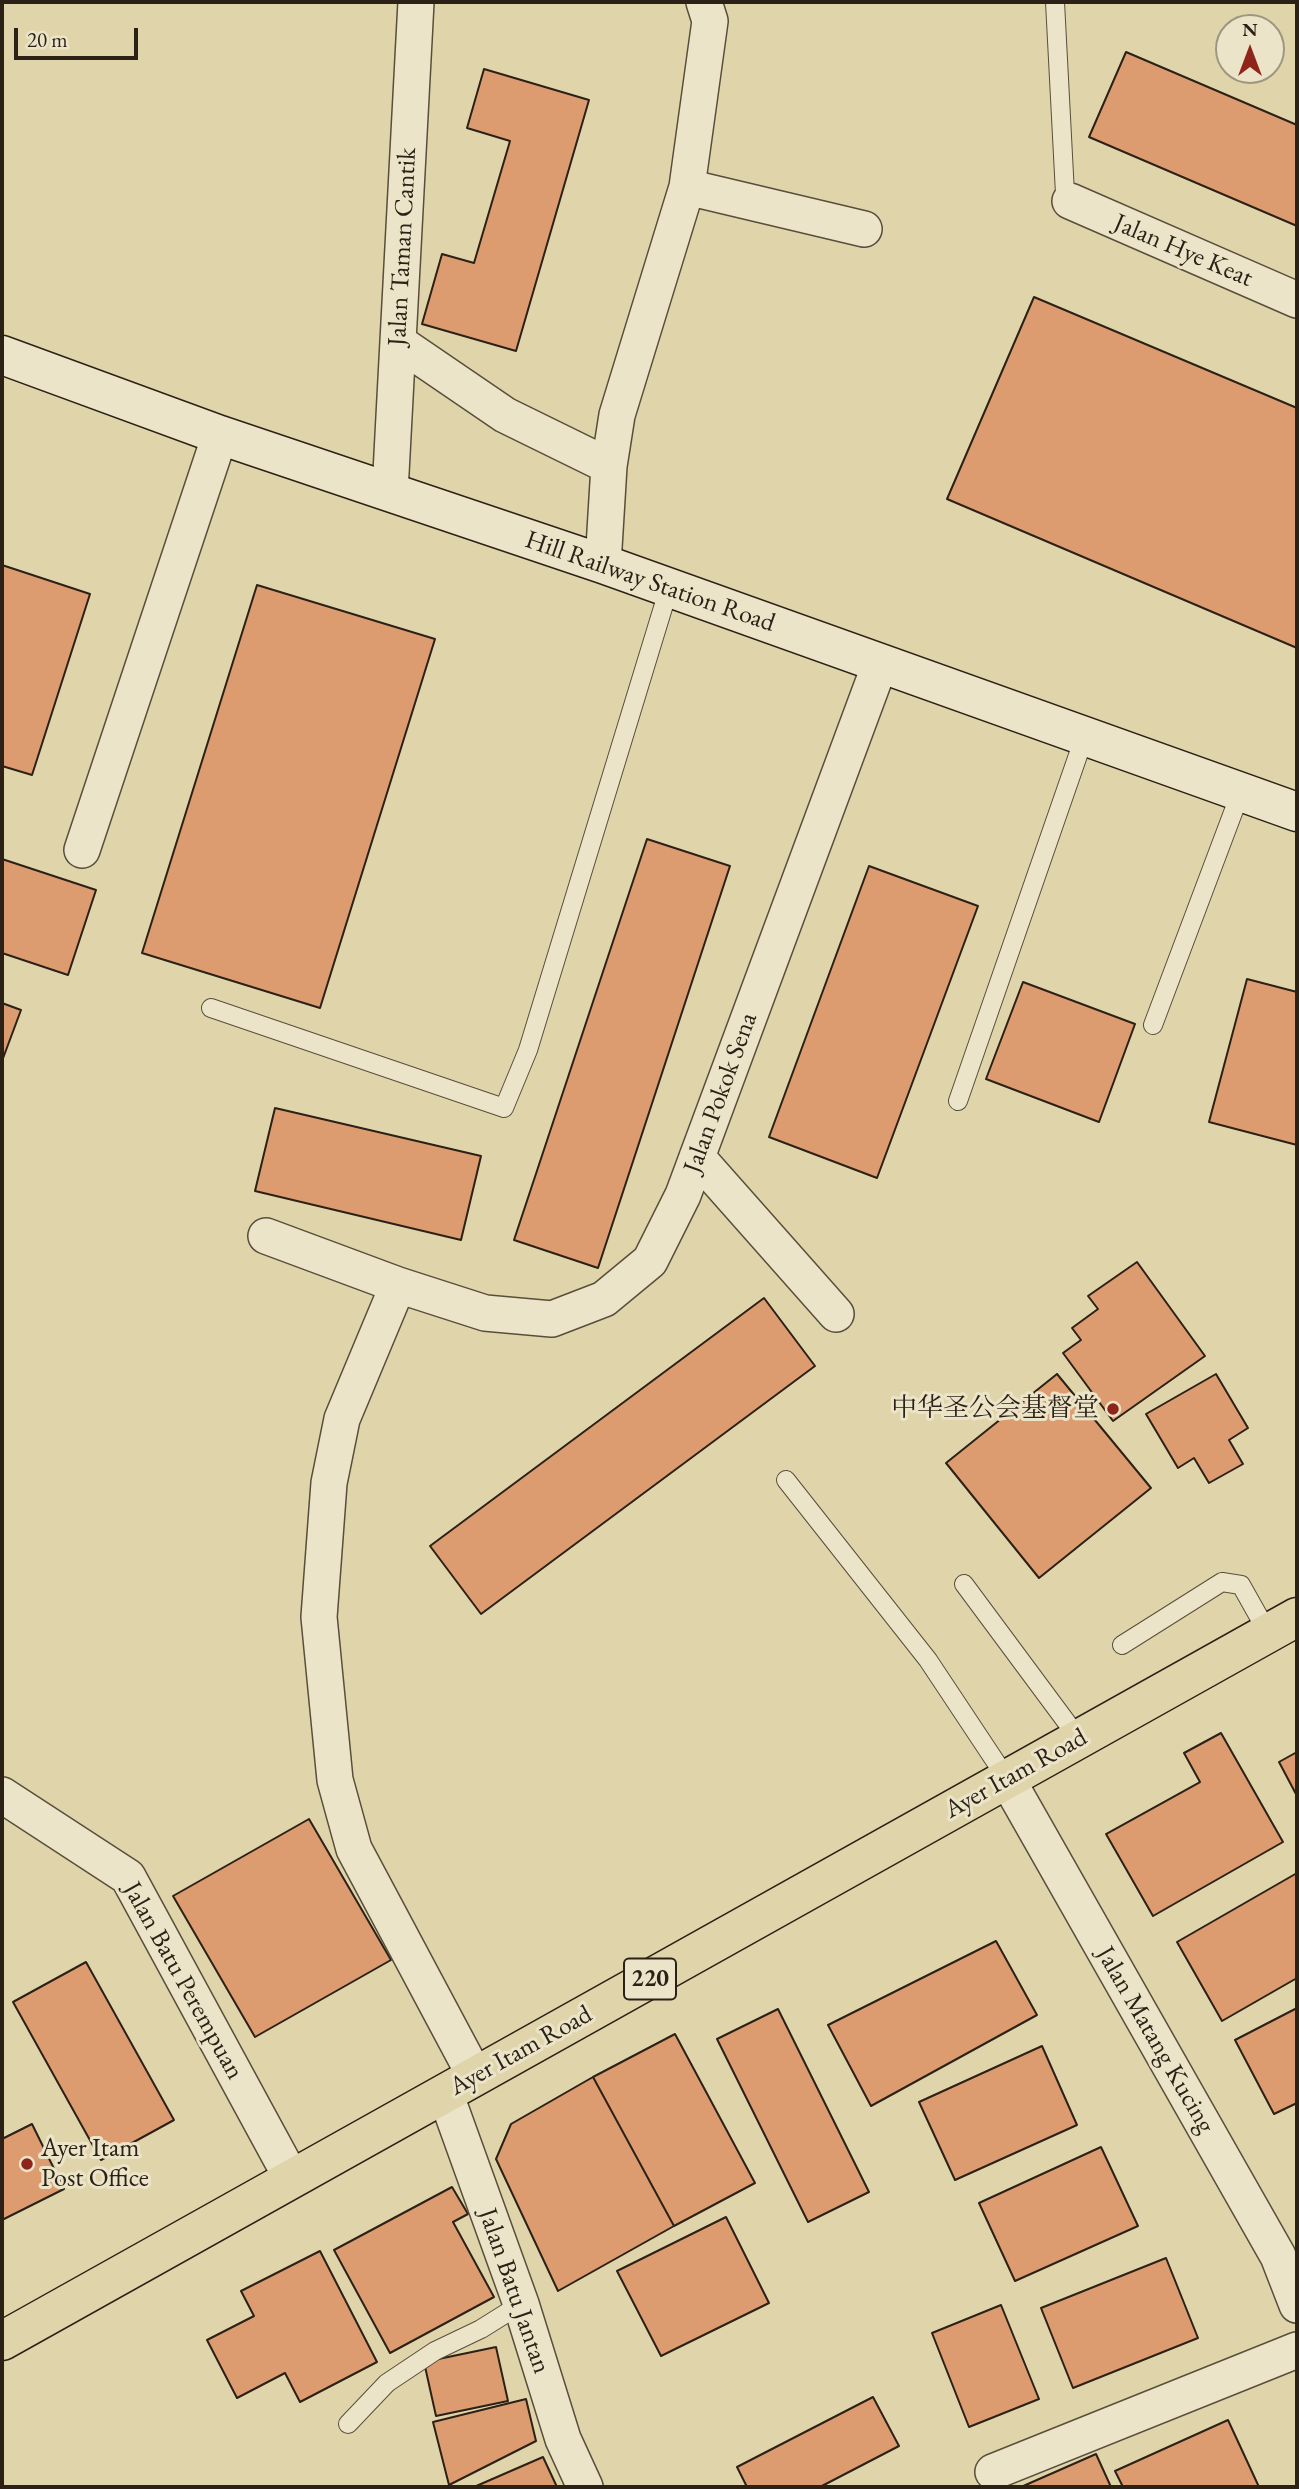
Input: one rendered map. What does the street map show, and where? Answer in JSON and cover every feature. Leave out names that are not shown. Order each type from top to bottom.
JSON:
[{"type":"main road","name":"Ayer Itam Road","points":[[2,2341],[1282,1625]]},
{"type":"street","name":"Jalan Taman Cantik","points":[[390,492],[416,2]]},
{"type":"street","points":[[603,564],[608,466],[620,404],[687,187],[710,22],[704,2]]},
{"type":"street","points":[[687,187],[864,229]]},
{"type":"street","name":"Jalan Hye Keat","points":[[1070,201],[1297,300]]},
{"type":"street","points":[[398,342],[505,415],[608,466]]},
{"type":"street","name":"Hill Railway Station Road","points":[[2,355],[220,435],[669,587],[1240,794],[1297,812]]},
{"type":"street","points":[[82,850],[220,435]]},
{"type":"street","name":"Jalan Pokok Sena","points":[[266,1236],[398,1285],[485,1313],[552,1319],[604,1299],[650,1261],[683,1195],[698,1157],[880,664]]},
{"type":"street","points":[[698,1157],[836,1314]]},
{"type":"street","name":"Jalan Batu Jantan","points":[[398,1285],[342,1419],[329,1483],[319,1617],[335,1780],[354,1849],[460,2085],[521,2304],[563,2439],[585,2487]]},
{"type":"street","name":"Jalan Matang Kucing","points":[[1007,1779],[1288,2251],[1297,2305]]},
{"type":"street","name":"Jalan Batu Perempuan","points":[[2,1795],[128,1877],[292,2179]]},
{"type":"street","points":[[993,2472],[1297,2350]]},
{"type":"lane","points":[[1055,2],[1065,194],[1070,201]]},
{"type":"lane","points":[[211,1007],[504,1108],[528,1050],[669,587]]},
{"type":"lane","points":[[958,1101],[1084,738]]},
{"type":"lane","points":[[1153,1025],[1240,794]]},
{"type":"lane","points":[[786,1480],[928,1660],[1007,1779]]},
{"type":"lane","points":[[1122,1645],[1222,1583],[1241,1584],[1282,1625]]},
{"type":"lane","points":[[964,1584],[1079,1739]]},
{"type":"lane","points":[[348,2424],[397,2377],[435,2351],[481,2329],[521,2304]]},
{"type":"building","points":[[1126,52],[1297,125],[1297,226],[1089,137]]},
{"type":"building","points":[[484,69],[589,100],[516,351],[422,324],[442,254],[474,263],[510,141],[467,128]]},
{"type":"building","points":[[1034,297],[1297,408],[1297,648],[947,499]]},
{"type":"building","points":[[2,565],[90,594],[32,775],[2,766]]},
{"type":"building","points":[[257,585],[435,639],[320,1008],[142,953]]},
{"type":"building","points":[[647,839],[730,866],[598,1268],[514,1240]]},
{"type":"building","points":[[2,859],[96,890],[68,975],[2,953]]},
{"type":"building","points":[[869,866],[978,906],[877,1178],[769,1137]]},
{"type":"building","points":[[1247,979],[1297,992],[1297,1145],[1209,1122]]},
{"type":"building","points":[[1023,982],[1135,1024],[1099,1122],[986,1079]]},
{"type":"building","points":[[2,1003],[21,1010],[2,1061]]},
{"type":"building","points":[[275,1108],[481,1156],[461,1240],[255,1191]]},
{"type":"building","points":[[1137,1262],[1205,1356],[1113,1421],[1063,1353],[1081,1340],[1072,1328],[1098,1309],[1088,1296]]},
{"type":"building","points":[[764,1298],[815,1366],[481,1614],[430,1546]]},
{"type":"building","points":[[1057,1374],[1151,1488],[1039,1578],[946,1463]]},
{"type":"building","points":[[1216,1374],[1248,1428],[1229,1440],[1243,1464],[1209,1483],[1194,1458],[1178,1468],[1146,1414]]},
{"type":"building","points":[[1221,1733],[1283,1842],[1153,1916],[1106,1834],[1200,1782],[1184,1753]]},
{"type":"building","points":[[1297,1752],[1297,1796],[1279,1762]]},
{"type":"building","points":[[309,1819],[391,1960],[255,2037],[173,1896]]},
{"type":"building","points":[[1297,1873],[1297,1978],[1222,2021],[1177,1942]]},
{"type":"building","points":[[996,1941],[1037,2015],[871,2106],[828,2025]]},
{"type":"building","points":[[86,1962],[174,2120],[101,2160],[13,2002]]},
{"type":"building","points":[[1297,2008],[1297,2103],[1274,2114],[1235,2040]]},
{"type":"building","points":[[778,2009],[869,2192],[808,2222],[717,2039]]},
{"type":"building","points":[[675,2034],[755,2183],[674,2226],[593,2077]]},
{"type":"building","points":[[1042,2046],[1077,2125],[955,2180],[919,2102]]},
{"type":"building","points":[[593,2077],[674,2226],[558,2291],[496,2159],[511,2124]]},
{"type":"building","name":"Ayer Itam Post Office","points":[[32,2124],[64,2189],[2,2220],[2,2139]]},
{"type":"building","points":[[1101,2147],[1138,2226],[1015,2281],[979,2203]]},
{"type":"building","points":[[452,2187],[468,2214],[453,2222],[494,2297],[390,2353],[334,2250]]},
{"type":"building","points":[[726,2217],[769,2303],[661,2356],[617,2271]]},
{"type":"building","points":[[320,2251],[377,2362],[300,2402],[285,2373],[237,2398],[207,2340],[254,2316],[241,2291]]},
{"type":"building","points":[[1166,2258],[1198,2338],[1073,2388],[1041,2308]]},
{"type":"building","points":[[1001,2305],[1039,2399],[969,2427],[932,2333]]},
{"type":"building","points":[[496,2347],[508,2401],[436,2416],[424,2362]]},
{"type":"building","points":[[873,2397],[899,2446],[820,2487],[747,2487],[737,2467]]},
{"type":"building","points":[[526,2399],[536,2441],[449,2485],[433,2422]]},
{"type":"building","points":[[1228,2420],[1259,2487],[1123,2487],[1115,2471]]},
{"type":"building","points":[[1096,2454],[1111,2487],[1021,2487]]},
{"type":"building","points":[[543,2457],[557,2487],[474,2487]]},
{"type":"place","name":"中华圣公会基督堂","points":[[1113,1409]]},
{"type":"place","name":"Ayer Itam Post Office","points":[[27,2164]]}]
